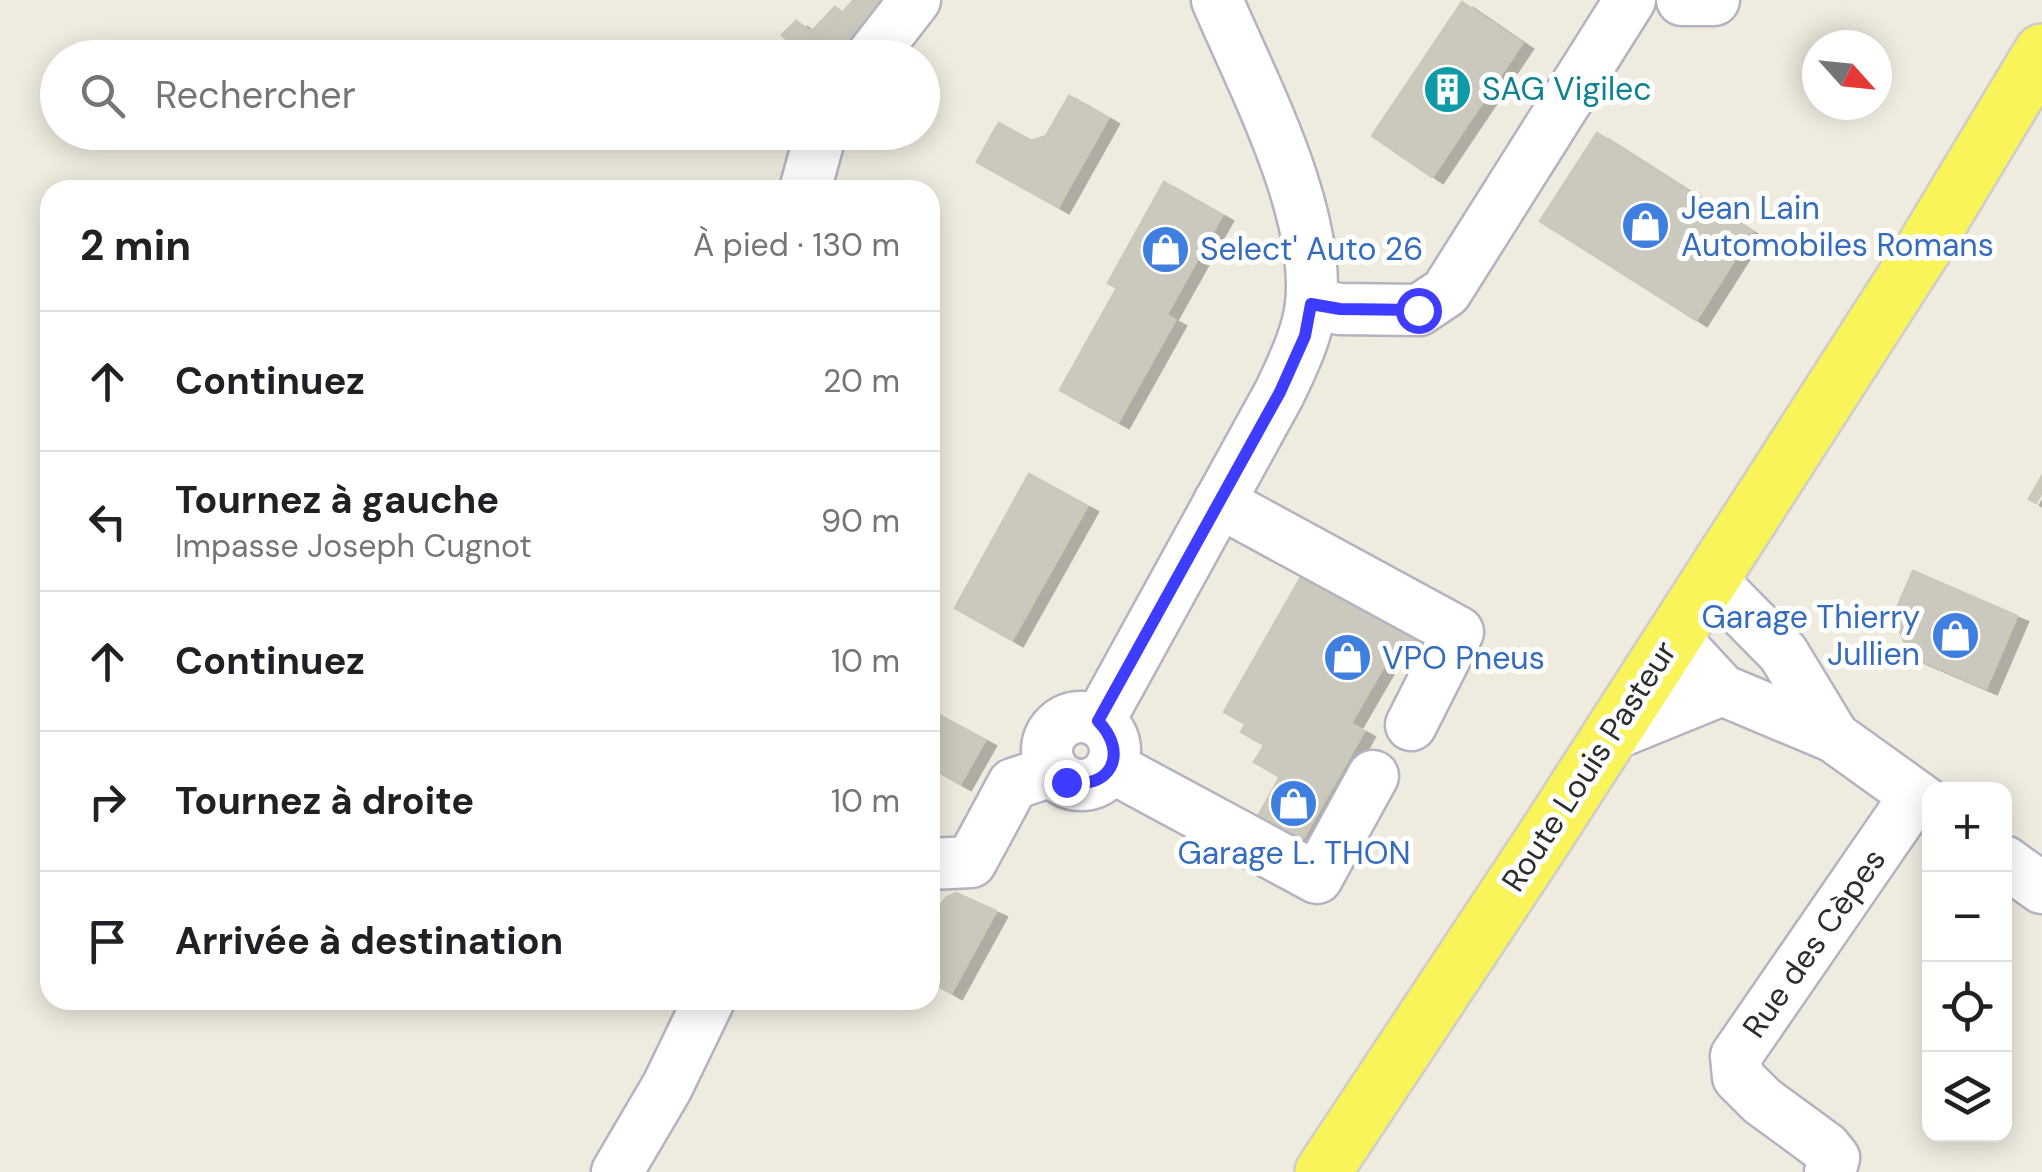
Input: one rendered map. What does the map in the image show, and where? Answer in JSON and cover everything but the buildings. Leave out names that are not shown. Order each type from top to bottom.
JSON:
[{"type":"main road","name":"Route Louis Pasteur","points":[[1323,1172],[1922,251],[2042,52]]},
{"type":"street","points":[[884,40],[915,0]]},
{"type":"street","points":[[1105,744],[1219,502],[1280,392],[1305,336],[1311,304],[1310,248],[1288,169],[1218,0]]},
{"type":"street","points":[[1311,304],[1340,309],[1418,310],[1446,292],[1630,0]]},
{"type":"street","points":[[1682,0],[1714,0]]},
{"type":"street","points":[[809,180],[816,150]]},
{"type":"street","points":[[1219,502],[1458,632],[1411,725]]},
{"type":"street","points":[[1709,578],[1783,653],[1834,737]]},
{"type":"street","points":[[1672,636],[1722,690],[1834,737],[1922,801]]},
{"type":"street","points":[[1609,736],[1722,690]]},
{"type":"street","points":[[940,864],[971,862],[1013,784],[1052,771],[1046,749],[1055,728],[1076,717],[1105,744],[1317,878],[1372,776]]},
{"type":"street","name":"Rue des Cèpes","points":[[1830,1172],[1834,1158],[1826,1148],[1762,1101],[1738,1077],[1736,1056],[1922,801]]},
{"type":"street","points":[[2012,867],[2042,888]]},
{"type":"street","points":[[617,1172],[704,1010]]},
{"type":"place","name":"SAG Vigilec","points":[[1447,89]]},
{"type":"place","name":"Jean Lain Automobiles Romans","points":[[1646,226]]},
{"type":"place","name":"Select' Auto 26","points":[[1165,249]]},
{"type":"place","name":"Garage Thierry Jullien","points":[[1955,635]]},
{"type":"place","name":"VPO Pneus","points":[[1347,658]]},
{"type":"place","name":"Garage L. THON","points":[[1294,803]]},
{"type":"route","points":[[1066,782],[1082,786],[1099,780],[1111,767],[1115,750],[1110,734],[1098,721],[1280,392],[1305,336],[1311,304],[1340,309],[1418,310]]}]
